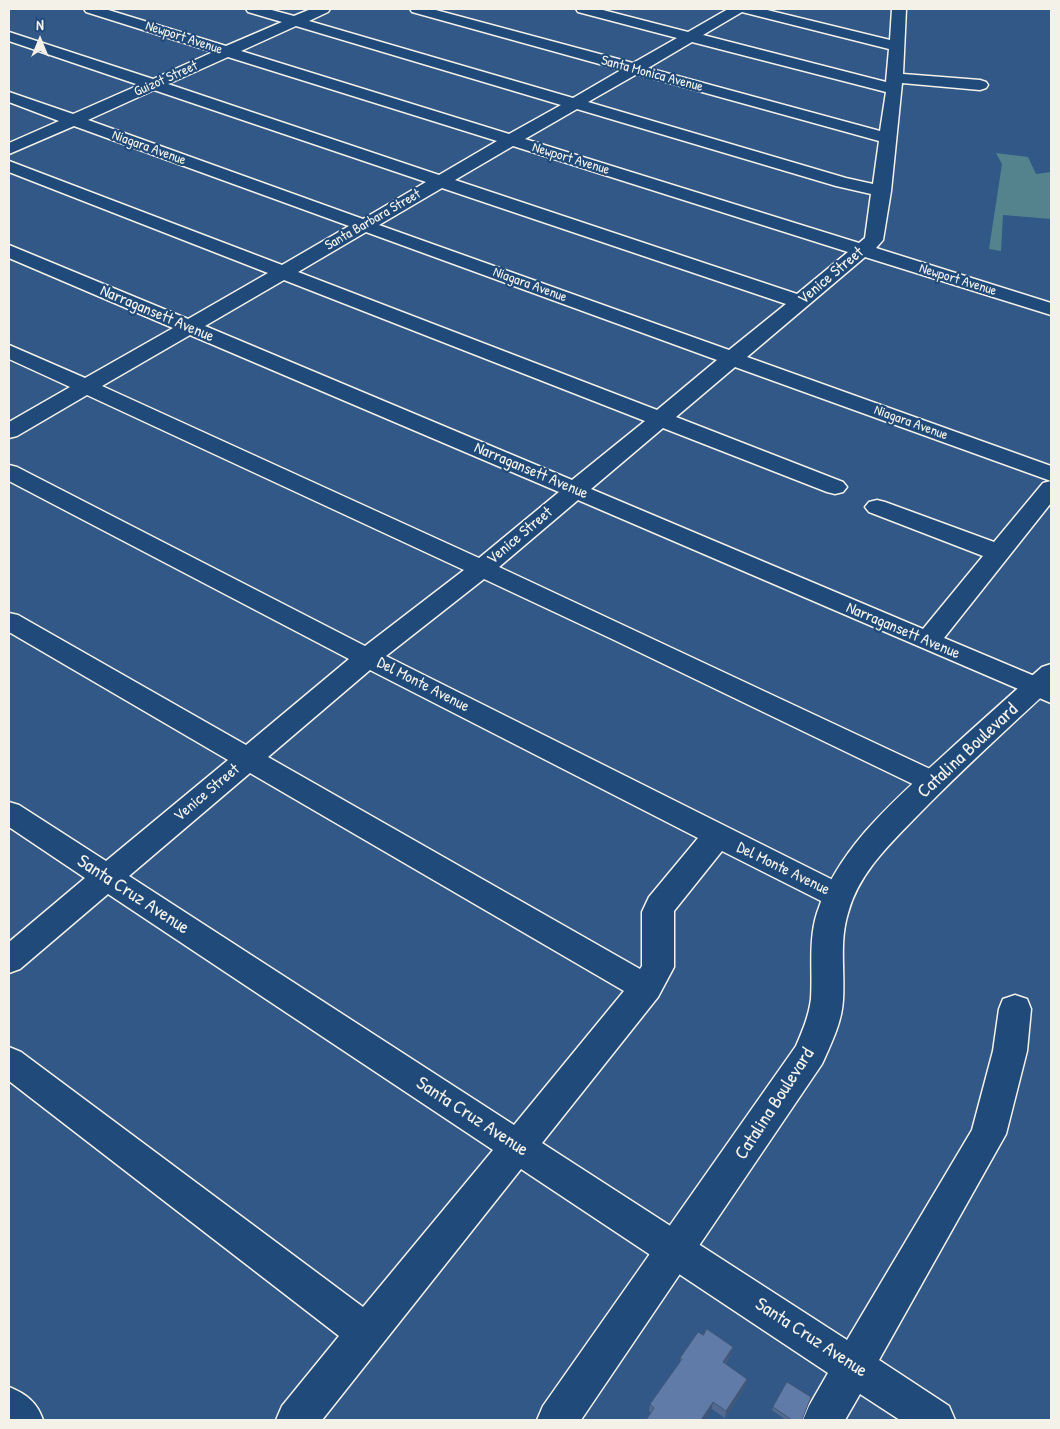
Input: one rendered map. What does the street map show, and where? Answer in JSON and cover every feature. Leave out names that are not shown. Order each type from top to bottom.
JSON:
[{"type":"street","name":"Newport Avenue","points":[[91,9],[1051,309]]},
{"type":"street","points":[[253,9],[842,182],[882,191]]},
{"type":"street","name":"Guizot Street","points":[[9,149],[323,9]]},
{"type":"street","name":"Santa Monica Avenue","points":[[417,9],[887,138]]},
{"type":"street","points":[[583,9],[690,37],[894,84],[980,85]]},
{"type":"street","name":"Santa Barbara Street","points":[[9,431],[738,9]]},
{"type":"street","points":[[746,9],[896,46]]},
{"type":"street","name":"Venice Street","points":[[9,960],[367,658],[481,569],[874,240],[882,191],[894,84],[899,9]]},
{"type":"street","points":[[9,36],[800,302]]},
{"type":"street","name":"Niagara Avenue","points":[[9,97],[1051,474]]},
{"type":"street","points":[[9,166],[282,274],[835,487]]},
{"type":"street","name":"Narragansett Avenue","points":[[9,251],[927,641],[1046,685]]},
{"type":"street","points":[[9,351],[639,642],[934,782]]},
{"type":"street","name":"Del Monte Avenue","points":[[9,472],[367,658],[838,896]]},
{"type":"street","points":[[927,641],[1051,488]]},
{"type":"street","points":[[877,507],[999,554]]},
{"type":"street","points":[[9,621],[646,988]]},
{"type":"street","name":"Catalina Boulevard","points":[[557,1420],[810,1054],[821,1027],[826,1008],[828,931],[838,896],[852,869],[863,853],[934,782],[1046,685]]},
{"type":"street","name":"Santa Cruz Avenue","points":[[9,813],[935,1420]]},
{"type":"street","points":[[296,1420],[516,1146],[646,988],[658,967],[658,912],[660,906],[717,836]]},
{"type":"street","points":[[823,1420],[988,1134],[1010,1051],[1014,1009]]},
{"type":"street","points":[[9,1062],[366,1334]]},
{"type":"street","points":[[9,1407],[24,1420]]},
{"type":"green space","points":[[996,153],[1028,157],[1036,174],[1051,172],[1051,219],[1003,215],[1001,251],[989,249],[1002,164]]},
{"type":"building","points":[[707,1329],[733,1347],[723,1362],[747,1379],[726,1411],[713,1402],[701,1420],[646,1420],[654,1408],[650,1404],[682,1359],[680,1358],[698,1332],[703,1335]]},
{"type":"building","points":[[787,1382],[811,1397],[802,1420],[792,1420],[773,1407]]}]
